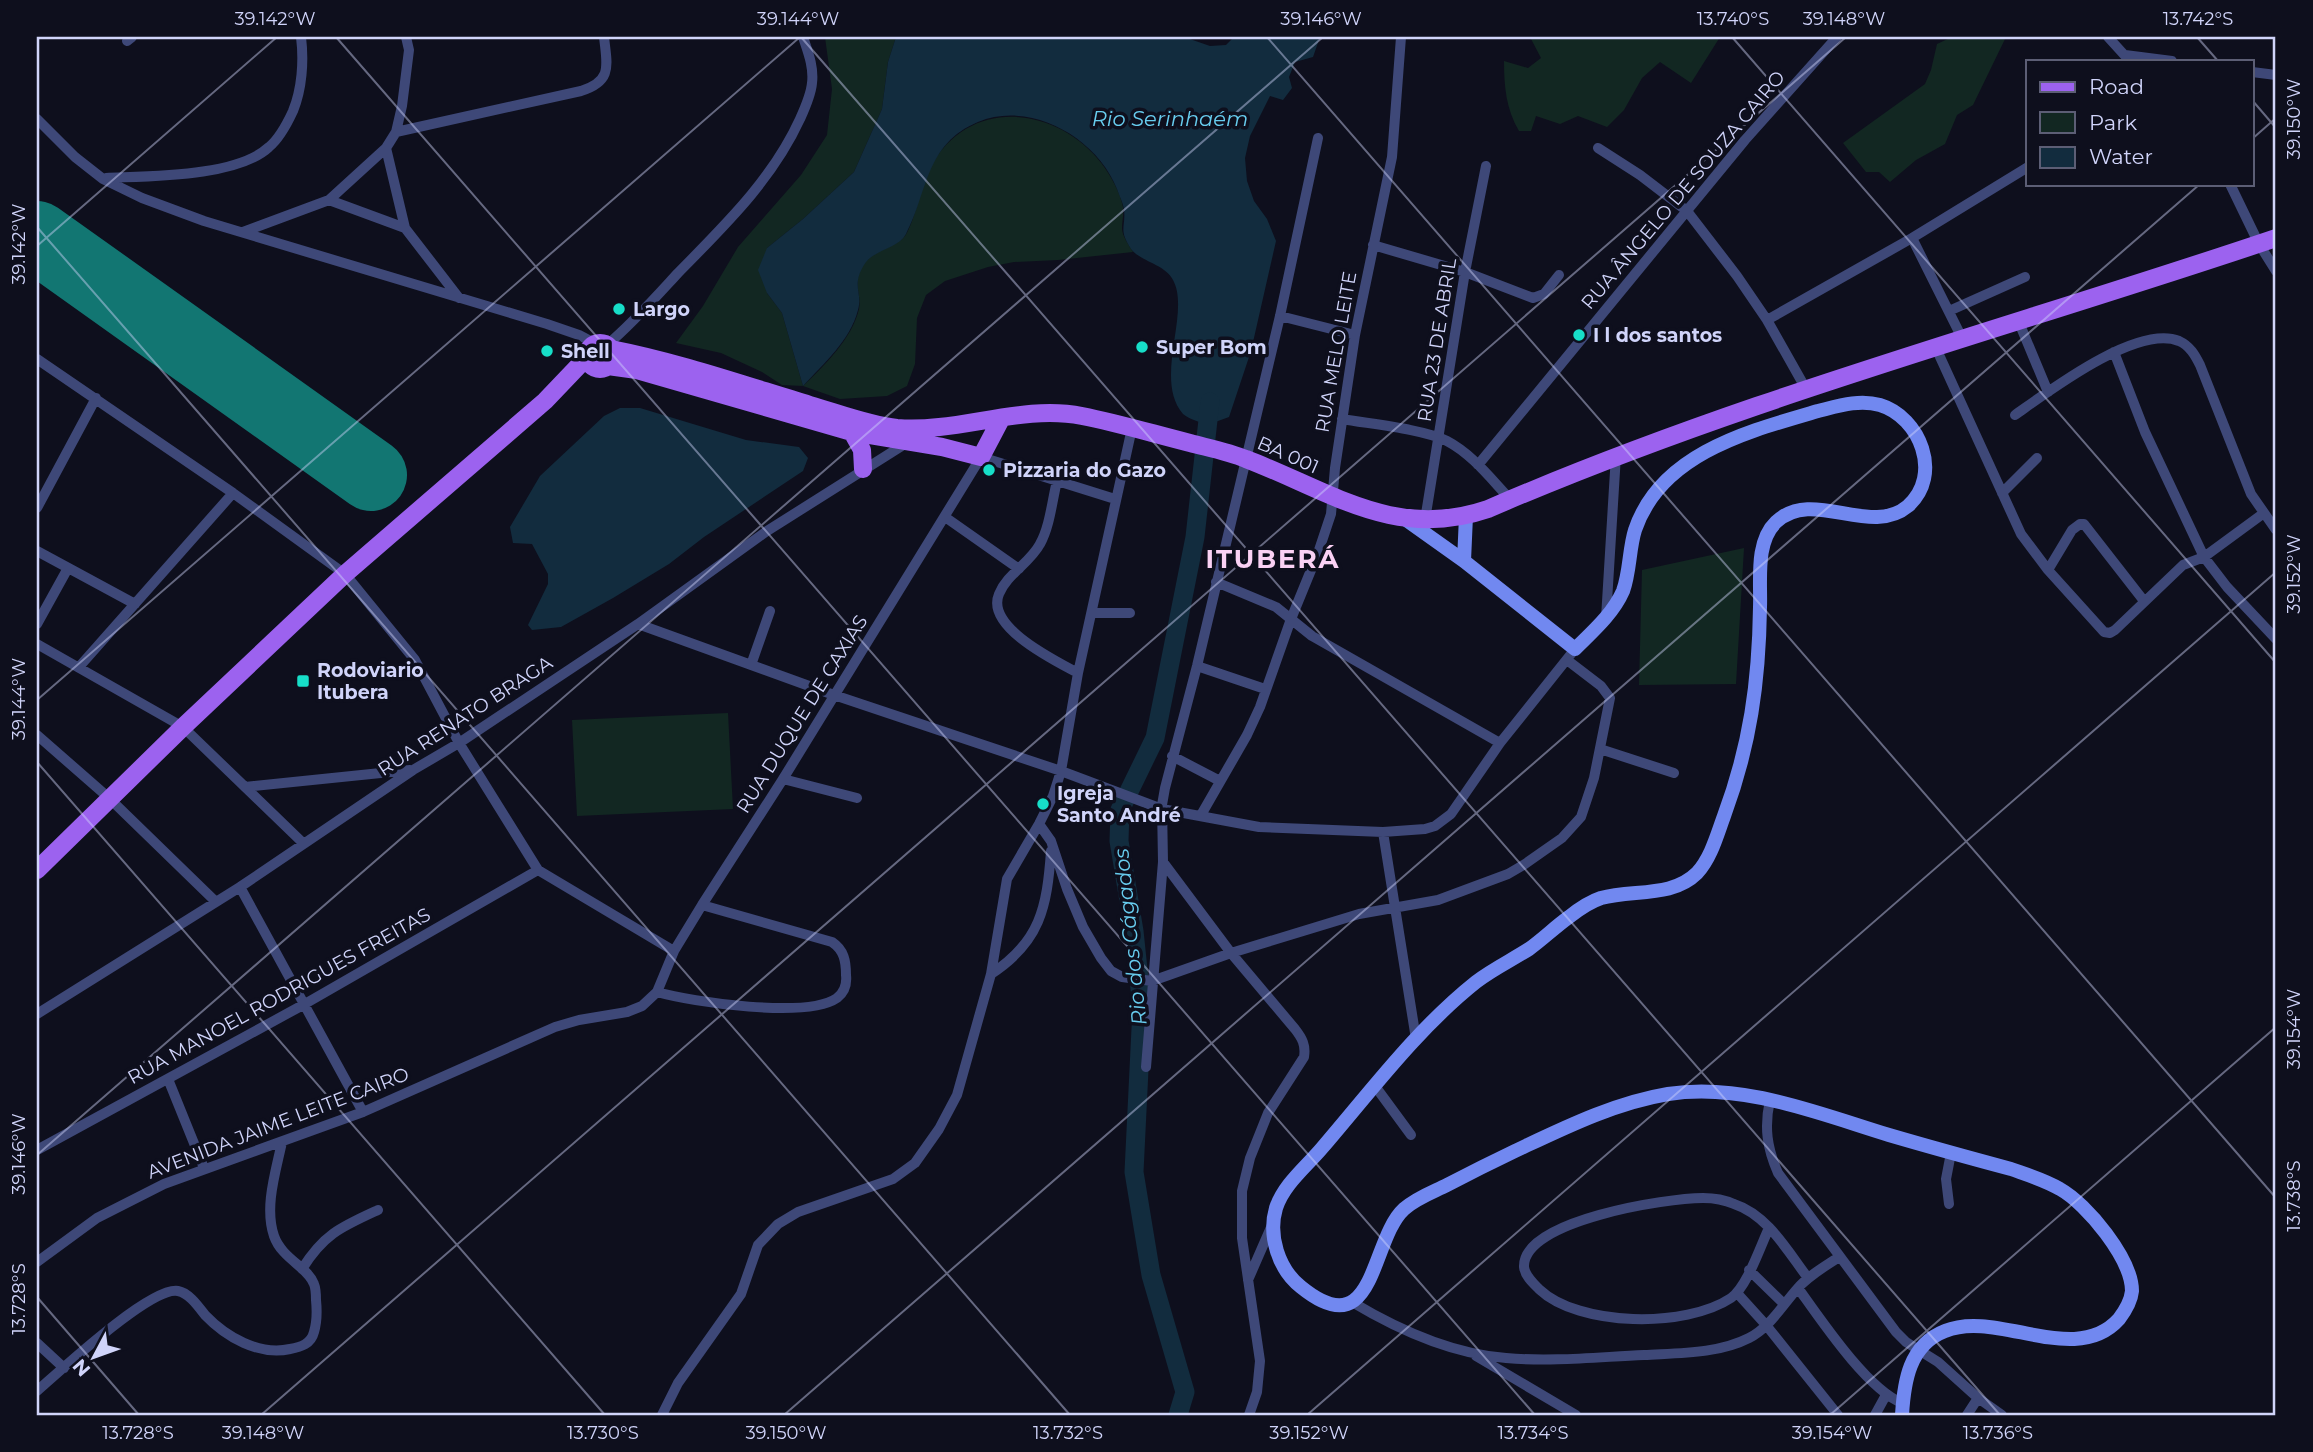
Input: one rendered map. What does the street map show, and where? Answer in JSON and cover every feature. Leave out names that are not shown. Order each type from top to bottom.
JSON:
[{"type":"main road","name":"BA 001","points":[[602,355],[659,359],[894,428],[941,428],[1034,415],[1068,415],[1132,428],[1241,457],[1333,498],[1405,519],[1425,520],[1466,516],[1616,455],[1806,389],[2268,241]]},
{"type":"main road","points":[[37,870],[345,574],[602,355],[637,370],[852,432],[981,457],[1002,419]]},
{"type":"main road","points":[[1405,519],[1464,561],[1571,654],[1606,618],[1623,590],[1634,534],[1645,509],[1667,481],[1713,447],[1754,429],[1856,403],[1884,406],[1898,413],[1920,441],[1925,457],[1926,472],[1923,483],[1909,505],[1900,511],[1876,517],[1806,509],[1781,517],[1766,536],[1761,574],[1756,691],[1750,727],[1727,808],[1711,850],[1696,874],[1669,889],[1605,897],[1576,911],[1527,950],[1474,984],[1416,1039],[1283,1192],[1272,1226],[1278,1257],[1298,1285],[1332,1304],[1352,1302],[1371,1279],[1390,1227],[1406,1206],[1516,1150],[1600,1113],[1671,1094],[1728,1094],[1770,1101],[2011,1168],[2061,1189],[2077,1201],[2113,1245],[2129,1276],[2131,1298],[2118,1320],[2098,1335],[2085,1338],[2067,1339],[1959,1327],[1944,1331],[1919,1350],[1910,1363],[1902,1409]]},
{"type":"main road","points":[[852,432],[862,450],[863,469]]},
{"type":"main road","points":[[1464,561],[1466,516]]},
{"type":"street","points":[[103,179],[195,172],[229,166],[251,159],[269,148],[286,126],[298,100],[304,55],[301,37]]},
{"type":"street","points":[[243,232],[328,200],[386,148],[396,132],[407,62],[406,37]]},
{"type":"street","points":[[396,132],[581,91],[596,85],[601,82],[607,65],[604,37]]},
{"type":"street","points":[[37,120],[75,157],[103,179],[142,198],[243,232],[547,324],[579,335],[602,355],[732,218],[776,163],[801,116],[812,83],[812,64],[803,37]]},
{"type":"street","name":"RUA ÂNGELO DE SOUZA CAIRO","points":[[1478,465],[1687,211],[1836,37]]},
{"type":"street","points":[[2108,37],[2128,58],[2157,60]]},
{"type":"street","name":"RUA MELO LEITE","points":[[1201,815],[1247,735],[1318,553],[1333,498],[1355,335],[1392,157],[1403,40]]},
{"type":"street","points":[[2254,72],[2276,75]]},
{"type":"street","points":[[1146,1067],[1149,980],[1163,862],[1162,808],[1172,756],[1197,666],[1216,582],[1241,457],[1280,316],[1318,138]]},
{"type":"street","points":[[386,148],[405,228],[459,298]]},
{"type":"street","points":[[1598,148],[1640,175],[1687,211],[1767,320],[1806,389]]},
{"type":"street","name":"RUA 23 DE ABRIL","points":[[1425,520],[1465,272],[1486,166]]},
{"type":"street","points":[[1767,320],[1912,238],[2026,168]]},
{"type":"street","points":[[2231,186],[2268,241],[2276,271]]},
{"type":"street","points":[[328,200],[405,228]]},
{"type":"street","points":[[1912,238],[1962,338]]},
{"type":"street","points":[[1373,245],[1465,272],[1533,298],[1544,294],[1559,275]]},
{"type":"street","points":[[1948,311],[2025,277]]},
{"type":"street","points":[[1280,316],[1355,335]]},
{"type":"street","points":[[2018,320],[2048,392]]},
{"type":"street","points":[[2015,415],[2114,352],[2133,344],[2170,339],[2188,346],[2200,365],[2251,494],[2276,530]]},
{"type":"street","points":[[1935,346],[2021,534],[2048,570],[2107,633],[2115,630],[2183,565],[2204,557],[2263,513]]},
{"type":"street","points":[[2114,352],[2145,432],[2204,557],[2227,587],[2276,639]]},
{"type":"street","points":[[37,359],[345,574],[415,660],[459,743],[538,870],[674,951]]},
{"type":"street","points":[[37,508],[96,398]]},
{"type":"street","points":[[1342,419],[1438,437],[1460,449],[1510,499]]},
{"type":"street","points":[[662,1415],[678,1383],[741,1294],[758,1245],[778,1224],[798,1212],[893,1179],[915,1163],[939,1129],[957,1095],[991,974],[1007,879],[1065,773],[1078,673],[1132,428]]},
{"type":"street","name":"RUA RENATO BRAGA","points":[[37,1013],[240,887],[413,770],[459,743],[638,624],[768,531],[908,442]]},
{"type":"street","points":[[1606,618],[1616,455]]},
{"type":"street","points":[[981,457],[1115,499]]},
{"type":"street","name":"RUA DUQUE DE CAXIAS","points":[[657,992],[674,951],[981,457]]},
{"type":"street","points":[[2002,494],[2037,458]]},
{"type":"street","points":[[1057,481],[1042,540],[998,597],[998,608],[1018,636],[1048,657],[1078,673]]},
{"type":"street","points":[[79,667],[233,494]]},
{"type":"street","points":[[945,517],[1019,569]]},
{"type":"street","points":[[2048,570],[2072,530],[2084,524],[2144,601]]},
{"type":"street","points":[[37,551],[135,604]]},
{"type":"street","points":[[37,624],[68,568]]},
{"type":"street","points":[[1216,582],[1267,603],[1312,636],[1500,743]]},
{"type":"street","points":[[751,665],[770,611]]},
{"type":"street","points":[[1093,613],[1130,613]]},
{"type":"street","points":[[638,624],[1147,804],[1229,823],[1259,827],[1383,832],[1425,829],[1443,821],[1461,802],[1500,743],[1571,654],[1610,698],[1587,803],[1581,817],[1562,838],[1508,874],[1438,900],[1359,914],[1149,980],[1122,977],[1111,971],[1083,927],[1059,869],[1051,841],[1039,824]]},
{"type":"street","points":[[37,644],[183,727],[303,843]]},
{"type":"street","points":[[1197,666],[1265,689]]},
{"type":"street","points":[[37,735],[109,798],[215,901]]},
{"type":"street","points":[[1600,749],[1674,773]]},
{"type":"street","points":[[1172,756],[1220,781]]},
{"type":"street","points":[[245,787],[413,770]]},
{"type":"street","points":[[783,779],[857,798]]},
{"type":"street","points":[[1383,832],[1416,1039]]},
{"type":"street","points":[[991,974],[1020,951],[1034,932],[1049,878],[1051,841]]},
{"type":"street","points":[[1163,862],[1231,953],[1302,1038],[1306,1048],[1304,1057],[1268,1113],[1246,1172],[1240,1207],[1260,1361],[1257,1392],[1249,1415]]},
{"type":"street","name":"RUA MANOEL RODRIGUES FREITAS","points":[[37,1150],[303,1005],[538,870]]},
{"type":"street","points":[[240,887],[363,1112]]},
{"type":"street","points":[[657,992],[719,1004],[795,1007],[823,1004],[843,992],[846,978],[843,953],[832,943],[702,905]]},
{"type":"street","name":"AVENIDA JAIME LEITE CAIRO","points":[[37,1262],[97,1218],[164,1184],[363,1112],[555,1027],[627,1012],[642,1006],[657,992]]},
{"type":"street","points":[[167,1079],[204,1168]]},
{"type":"street","points":[[1375,1086],[1410,1135]]},
{"type":"street","points":[[1770,1101],[1765,1130],[1772,1161],[1839,1257],[1906,1342],[1938,1362],[1978,1398],[2002,1415]]},
{"type":"street","points":[[37,1391],[133,1311],[172,1290],[181,1291],[189,1297],[230,1337],[272,1350],[300,1347],[309,1341],[314,1332],[317,1308],[314,1284],[279,1247],[270,1222],[270,1205],[282,1142]]},
{"type":"street","points":[[1949,1204],[1946,1179],[1951,1153]]},
{"type":"street","points":[[1769,1228],[1737,1293],[1721,1303],[1681,1314],[1611,1319],[1595,1315],[1546,1296],[1529,1278],[1524,1266],[1525,1258],[1534,1244],[1599,1214],[1704,1198],[1746,1208],[1769,1228],[1808,1278]]},
{"type":"street","points":[[302,1269],[324,1239],[378,1210]]},
{"type":"street","points":[[1248,1280],[1272,1226]]},
{"type":"street","points":[[1352,1302],[1400,1327],[1469,1352],[1505,1358],[1549,1360],[1678,1353],[1740,1342],[1766,1325],[1808,1278],[1839,1257]]},
{"type":"street","points":[[1749,1270],[1784,1304]]},
{"type":"street","points":[[1798,1288],[1864,1372],[1902,1409]]},
{"type":"street","points":[[1737,1293],[1838,1415]]},
{"type":"street","points":[[37,1343],[64,1368]]},
{"type":"street","points":[[1469,1352],[1576,1415]]},
{"type":"street","points":[[1875,1415],[1886,1395]]},
{"type":"street","points":[[1967,1415],[1978,1398]]},
{"type":"green space","points":[[825,37],[896,37],[888,62],[882,109],[854,172],[767,248],[767,293],[782,313],[803,386],[782,385],[762,372],[721,353],[676,343],[703,306],[738,247],[801,175],[827,135],[832,89]]},
{"type":"green space","points":[[1530,37],[1720,37],[1691,83],[1660,62],[1642,78],[1624,110],[1607,127],[1578,116],[1560,124],[1536,116],[1531,131],[1519,131],[1507,97],[1504,61],[1528,68],[1541,58]]},
{"type":"green space","points":[[1952,37],[2006,37],[1973,105],[1957,115],[1945,144],[1916,160],[1890,182],[1879,172],[1866,172],[1843,143],[1925,84],[1937,44]]},
{"type":"green space","points":[[1013,117],[1038,120],[1083,144],[1102,164],[1120,196],[1123,210],[1122,231],[1133,252],[1014,262],[945,281],[926,295],[917,318],[915,364],[907,386],[887,396],[840,399],[803,386],[828,361],[850,331],[859,309],[857,282],[864,264],[872,256],[904,237],[911,225],[930,168],[946,145],[967,129],[989,120]]},
{"type":"green space","points":[[1744,548],[1736,684],[1639,685],[1642,570]]},
{"type":"green space","points":[[728,713],[733,809],[577,816],[572,720]]},
{"type":"water","name":"Rio Serinhaém","points":[[896,37],[1184,37],[1210,46],[1226,45],[1234,37],[1320,37],[1313,57],[1295,62],[1289,77],[1292,88],[1283,100],[1270,96],[1250,136],[1245,158],[1247,181],[1254,201],[1267,219],[1276,241],[1251,351],[1229,417],[1207,425],[1183,414],[1175,400],[1171,365],[1178,310],[1173,280],[1164,270],[1131,249],[1124,233],[1123,207],[1107,171],[1094,154],[1060,128],[1019,116],[998,116],[978,122],[947,143],[930,171],[906,234],[897,243],[868,260],[860,272],[858,310],[849,332],[803,386],[782,313],[767,293],[758,270],[767,248],[854,172],[882,109],[888,62]]},
{"type":"water","points":[[620,408],[640,408],[746,440],[799,447],[808,458],[803,471],[704,537],[669,564],[561,627],[532,630],[528,625],[548,584],[548,574],[532,544],[513,543],[510,527],[540,476],[604,416]]},
{"type":"waterway","name":"Rio dos Cágados","points":[[1178,1415],[1185,1392],[1151,1275],[1134,1172],[1142,1008],[1134,931],[1119,841],[1120,810],[1155,738],[1195,537],[1210,402]]},
{"type":"runway","points":[[37,237],[371,475]]},
{"type":"place","name":"Largo","points":[[619,309]]},
{"type":"place","name":"I l dos santos","points":[[1579,335]]},
{"type":"place","name":"Super Bom","points":[[1142,347]]},
{"type":"place","name":"Shell","points":[[547,351]]},
{"type":"place","name":"Pizzaria do Gazo","points":[[989,470]]},
{"type":"place","name":"Rodoviario Itubera","points":[[303,681]]},
{"type":"place","name":"Igreja Santo André","points":[[1043,804]]},
{"type":"district","name":"ITUBERÁ","points":[[1273,559]]}]
